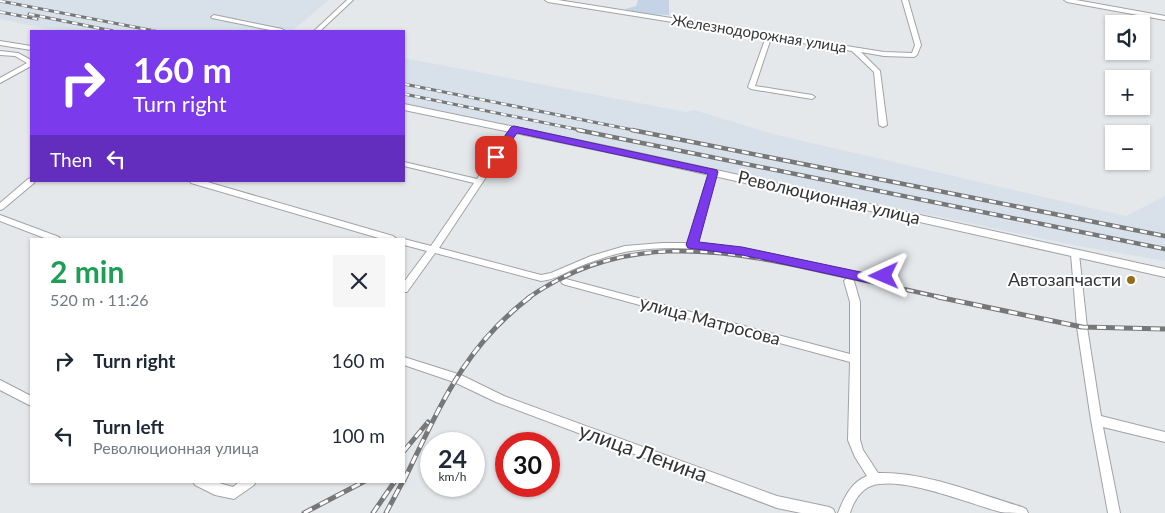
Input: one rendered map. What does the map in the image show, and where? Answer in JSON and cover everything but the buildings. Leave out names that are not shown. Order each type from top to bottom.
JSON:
[{"type":"main road","points":[[0,43],[30,48]]},
{"type":"main road","name":"Революционная улица","points":[[405,107],[713,172],[1165,274]]},
{"type":"street","points":[[318,30],[350,0]]},
{"type":"street","name":"Железнодорожная улица","points":[[548,0],[855,50],[884,54],[914,55],[918,45],[905,0]]},
{"type":"street","points":[[1067,0],[1165,18]]},
{"type":"street","points":[[214,17],[277,30]]},
{"type":"street","points":[[769,36],[751,87],[812,97]]},
{"type":"street","points":[[855,50],[877,71],[883,125]]},
{"type":"street","points":[[0,53],[16,54],[30,62]]},
{"type":"street","points":[[0,81],[30,64]]},
{"type":"street","points":[[405,288],[514,129]]},
{"type":"street","points":[[405,164],[478,182]]},
{"type":"street","points":[[692,245],[713,172]]},
{"type":"street","points":[[0,207],[30,182]]},
{"type":"street","points":[[197,182],[390,238]]},
{"type":"street","points":[[0,219],[53,238]]},
{"type":"street","points":[[405,242],[541,278],[548,278],[573,266],[629,249],[692,245],[742,251],[870,278],[884,276],[884,272]]},
{"type":"street","points":[[1075,254],[1082,327],[1096,420],[1114,513]]},
{"type":"street","points":[[849,281],[855,302],[853,360],[854,440],[859,453],[875,479]]},
{"type":"street","name":"улица Матросова","points":[[566,282],[853,360]]},
{"type":"street","name":"улица Ленина","points":[[405,361],[457,378],[500,399],[777,502],[829,513]]},
{"type":"street","points":[[0,385],[30,400]]},
{"type":"street","points":[[1096,420],[1165,437]]},
{"type":"street","points":[[844,513],[848,501],[853,494],[865,482],[875,479],[893,479],[928,484],[1022,513]]},
{"type":"street","points":[[203,483],[215,489],[234,493],[247,483]]},
{"type":"shaded area","points":[[0,0],[329,0],[293,30],[53,30],[0,19]]},
{"type":"shaded area","points":[[638,0],[669,0],[669,15],[643,14],[625,9],[636,6]]},
{"type":"shaded area","points":[[405,58],[686,112],[694,110],[773,134],[1126,216],[1165,196],[1165,261],[1073,245],[405,104]]},
{"type":"railway","points":[[0,1],[150,30]]},
{"type":"railway","points":[[0,12],[37,19]]},
{"type":"railway","points":[[29,14],[108,30]]},
{"type":"railway","points":[[405,84],[638,131]]},
{"type":"railway","points":[[405,94],[585,131]]},
{"type":"railway","points":[[578,130],[1165,249]]},
{"type":"railway","points":[[632,130],[1165,236]]},
{"type":"railway","points":[[528,298],[563,277],[597,263],[633,255],[668,251],[705,252],[779,262],[944,298]]},
{"type":"railway","points":[[405,478],[442,403],[470,358],[487,337],[530,297]]},
{"type":"railway","points":[[938,297],[1082,327],[1165,329]]},
{"type":"railway","points":[[405,450],[428,422]]},
{"type":"railway","points":[[304,513],[361,483]]},
{"type":"railway","points":[[373,513],[394,483]]},
{"type":"railway","points":[[386,513],[402,483]]},
{"type":"place","name":"Автозапчасти","points":[[1131,280]]},
{"type":"route","points":[[496,157],[514,129],[713,172],[692,245],[742,251],[870,278],[884,276]]}]
